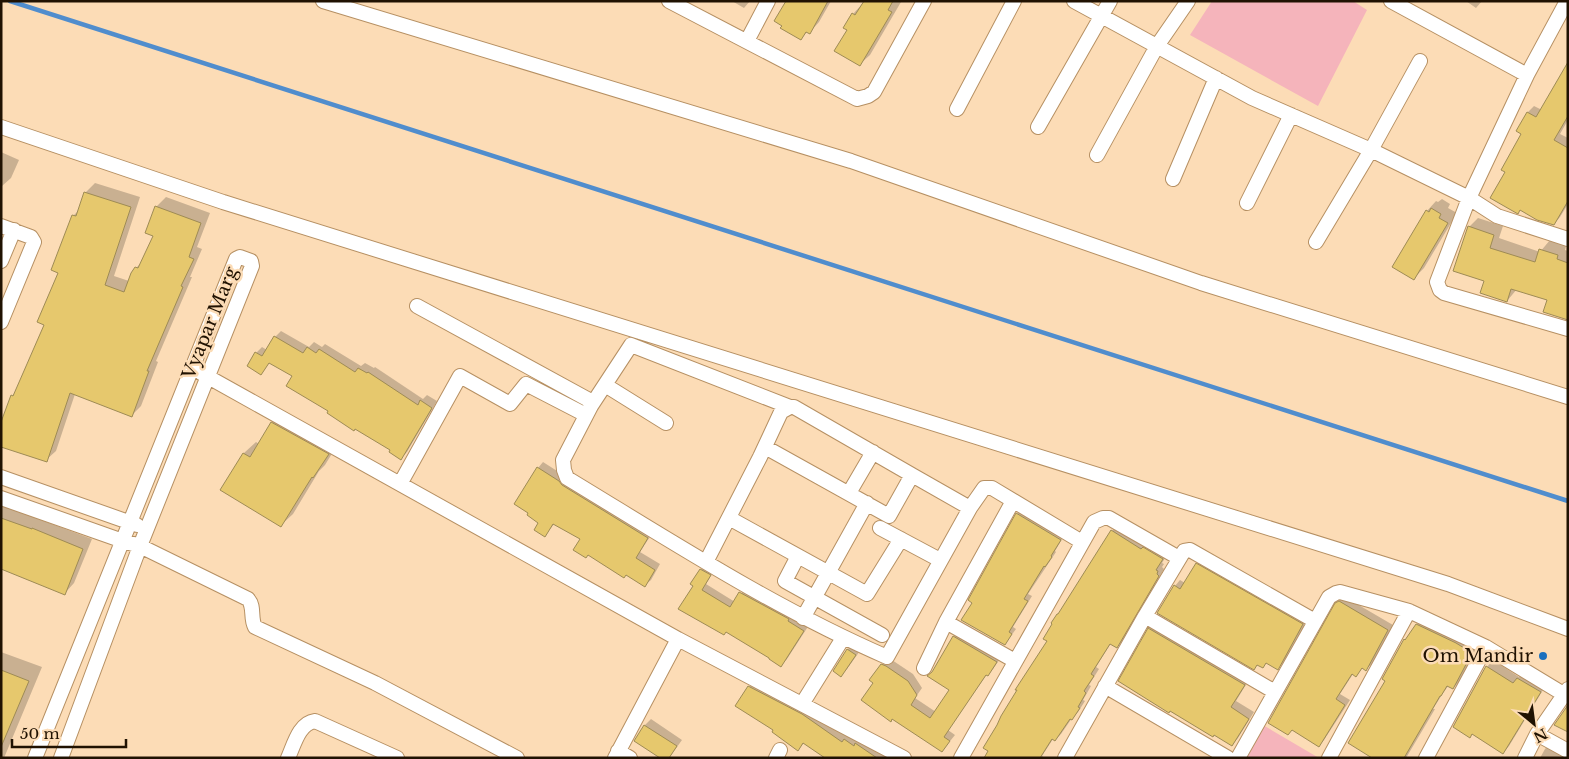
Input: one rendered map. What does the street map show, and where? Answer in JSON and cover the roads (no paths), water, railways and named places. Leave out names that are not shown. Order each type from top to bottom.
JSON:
[{"type":"street","points":[[323,1],[850,161],[1201,283],[1568,397]]},
{"type":"street","points":[[669,1],[857,99],[874,92],[924,1]]},
{"type":"street","points":[[748,41],[768,1]]},
{"type":"street","points":[[957,109],[1014,1]]},
{"type":"street","points":[[1074,1],[1252,98],[1370,150],[1469,198],[1497,216],[1568,239]]},
{"type":"street","points":[[1038,127],[1110,1]]},
{"type":"street","points":[[1097,155],[1157,46],[1188,1]]},
{"type":"street","points":[[1390,1],[1527,75]]},
{"type":"street","points":[[1567,1],[1527,75],[1469,198],[1437,282],[1440,290],[1444,293],[1568,329]]},
{"type":"street","points":[[1316,242],[1420,61]]},
{"type":"street","points":[[1173,179],[1216,78]]},
{"type":"street","points":[[1247,203],[1291,115]]},
{"type":"street","points":[[1,127],[242,208],[1448,584],[1568,629]]},
{"type":"street","points":[[1,261],[8,228],[33,238],[34,242],[29,256],[1,322]]},
{"type":"street","points":[[4,246],[29,256]]},
{"type":"street","name":"Vyapar Marg","points":[[35,758],[236,259],[240,256],[251,262],[252,266],[209,378],[140,546],[61,758]]},
{"type":"street","points":[[417,306],[587,398],[589,411]]},
{"type":"street","points":[[970,508],[794,407],[631,345],[589,411],[562,465],[567,478],[706,562],[803,618],[886,657],[970,508],[982,490],[987,487],[992,488],[1082,542]]},
{"type":"street","points":[[192,368],[678,639],[904,758]]},
{"type":"street","points":[[400,484],[460,376],[510,404],[526,384],[589,411]]},
{"type":"street","points":[[604,385],[666,423]]},
{"type":"street","points":[[706,562],[781,412],[790,407]]},
{"type":"street","points":[[765,447],[890,516],[912,475]]},
{"type":"street","points":[[849,493],[873,452]]},
{"type":"street","points":[[1,477],[148,529]]},
{"type":"street","points":[[1,498],[140,546],[248,599],[255,627],[375,683],[517,758]]},
{"type":"street","points":[[924,668],[946,622],[1013,501]]},
{"type":"street","points":[[803,618],[867,503]]},
{"type":"street","points":[[729,518],[867,594],[901,539]]},
{"type":"street","points":[[961,758],[1094,522],[1103,518],[1109,518],[1179,558]]},
{"type":"street","points":[[880,528],[940,560]]},
{"type":"street","points":[[1065,758],[1184,551],[1190,550],[1315,621]]},
{"type":"street","points":[[798,556],[785,582],[882,634]]},
{"type":"street","points":[[1238,758],[1328,597],[1340,592],[1409,611],[1486,647],[1566,692],[1537,734],[1525,758]]},
{"type":"street","points":[[1329,758],[1409,611]]},
{"type":"street","points":[[1145,616],[1275,692]]},
{"type":"street","points":[[946,622],[1015,661]]},
{"type":"street","points":[[802,704],[843,638]]},
{"type":"street","points":[[621,755],[678,639]]},
{"type":"street","points":[[1426,758],[1486,647]]},
{"type":"street","points":[[1106,686],[1228,758]]},
{"type":"street","points":[[288,758],[303,726],[315,721],[397,758]]},
{"type":"street","points":[[1537,734],[1568,751]]},
{"type":"waterway","points":[[10,1],[1568,501]]},
{"type":"place","name":"Om Mandir","points":[[1543,656]]}]
